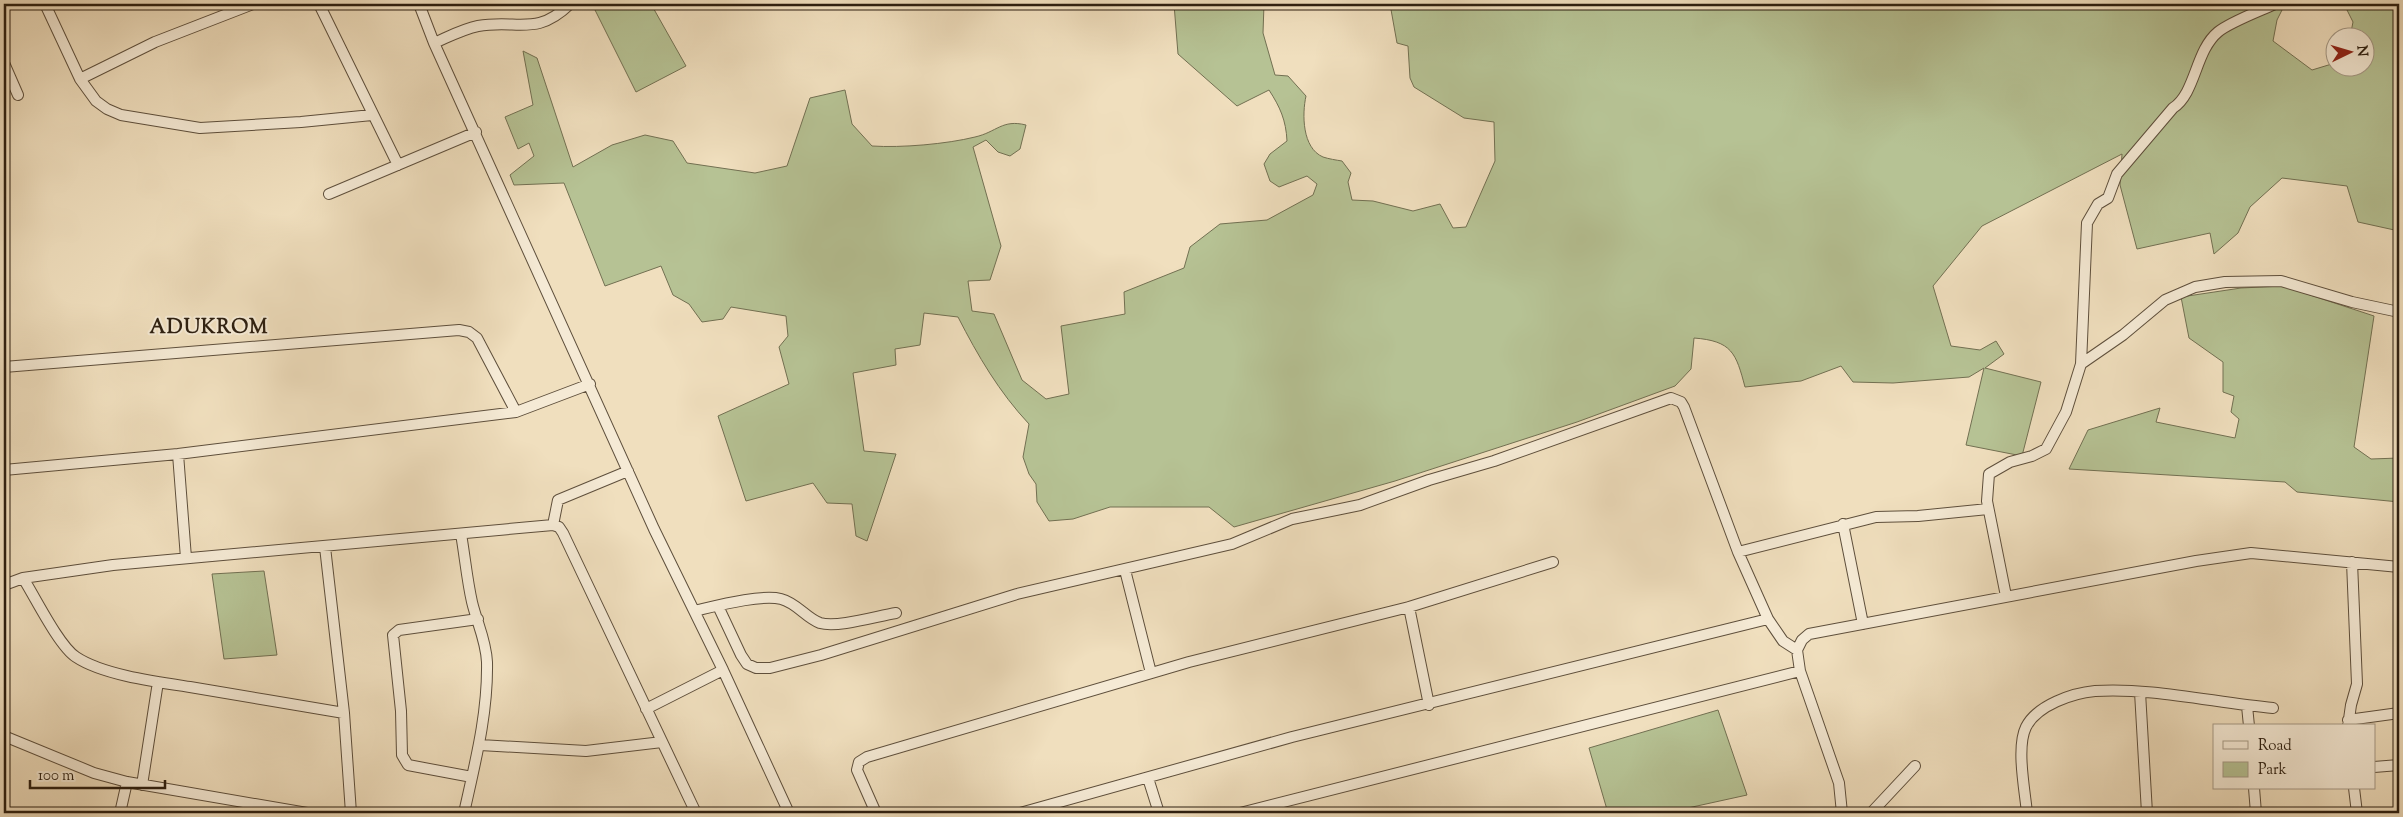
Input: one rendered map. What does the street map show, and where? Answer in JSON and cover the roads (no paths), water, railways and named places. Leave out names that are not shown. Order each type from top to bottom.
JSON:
[{"type":"street","points":[[45,4],[80,79],[96,101],[106,109],[121,115],[200,128],[301,122],[372,115]]},
{"type":"street","points":[[80,79],[155,42],[253,4]]},
{"type":"street","points":[[319,4],[372,115],[398,164]]},
{"type":"street","points":[[419,4],[434,42],[628,471],[789,813]]},
{"type":"street","points":[[434,42],[479,26],[526,26],[543,22],[556,17],[570,4]]},
{"type":"street","points":[[2006,596],[1988,509],[1987,484],[1989,474],[2010,462],[2032,456],[2046,449],[2066,412],[2080,364],[2087,223],[2098,204],[2108,198],[2117,174],[2173,108],[2182,102],[2204,50],[2219,32],[2275,4]]},
{"type":"street","points":[[4,63],[18,95]]},
{"type":"street","points":[[329,194],[476,132]]},
{"type":"street","points":[[2080,364],[2123,334],[2165,300],[2196,287],[2225,282],[2281,282],[2352,302],[2399,312]]},
{"type":"street","points":[[4,367],[459,330],[469,332],[477,338],[516,412]]},
{"type":"street","points":[[4,470],[178,454],[516,412],[590,384]]},
{"type":"street","points":[[718,606],[747,664],[756,668],[770,668],[821,655],[1017,594],[1232,544],[1292,519],[1360,505],[1429,480],[1494,461],[1671,398],[1681,402],[1684,407],[1738,552],[1768,619],[1782,641],[1797,650]]},
{"type":"street","points":[[178,454],[186,558]]},
{"type":"street","points":[[553,525],[558,500],[628,471]]},
{"type":"street","points":[[1738,552],[1876,517],[1918,516],[1988,509]]},
{"type":"street","points":[[1843,524],[1863,624]]},
{"type":"street","points":[[4,585],[23,578],[186,558],[326,547],[553,525],[563,533],[696,813]]},
{"type":"street","points":[[461,534],[472,603],[484,638],[487,661],[480,745],[464,813]]},
{"type":"street","points":[[326,547],[344,713],[351,813]]},
{"type":"street","points":[[1842,813],[1839,783],[1800,671],[1797,650],[1802,640],[1809,634],[2196,561],[2251,554],[2399,567]]},
{"type":"street","points":[[876,813],[857,770],[859,762],[867,757],[1151,673],[1409,607],[1554,562]]},
{"type":"street","points":[[2352,562],[2357,684],[2348,723],[2399,714]]},
{"type":"street","points":[[1125,570],[1151,673]]},
{"type":"street","points":[[23,578],[64,646],[75,657],[117,673],[158,682],[344,713]]},
{"type":"street","points":[[694,611],[742,600],[780,599],[796,606],[820,623],[834,624],[896,613]]},
{"type":"street","points":[[1409,607],[1429,705]]},
{"type":"street","points":[[1020,813],[1292,737],[1429,705],[1768,619]]},
{"type":"street","points":[[472,777],[408,765],[405,762],[402,755],[402,711],[393,634],[398,630],[478,620]]},
{"type":"street","points":[[646,709],[723,670]]},
{"type":"street","points":[[1240,813],[1800,671]]},
{"type":"street","points":[[142,785],[158,682]]},
{"type":"street","points":[[2028,813],[2023,745],[2026,728],[2029,722],[2045,708],[2068,697],[2094,691],[2140,692],[2273,708]]},
{"type":"street","points":[[2140,692],[2147,813]]},
{"type":"street","points":[[2247,706],[2249,724]]},
{"type":"street","points":[[4,736],[94,773],[127,782],[307,813]]},
{"type":"street","points":[[480,745],[586,751],[662,742]]},
{"type":"street","points":[[2376,767],[2399,765]]},
{"type":"street","points":[[1871,813],[1914,766]]},
{"type":"street","points":[[1148,778],[1159,813]]},
{"type":"street","points":[[120,813],[127,782]]},
{"type":"street","points":[[2254,790],[2256,813]]},
{"type":"street","points":[[2354,790],[2356,813]]},
{"type":"district","name":"ADUKROM","points":[[209,328]]}]
